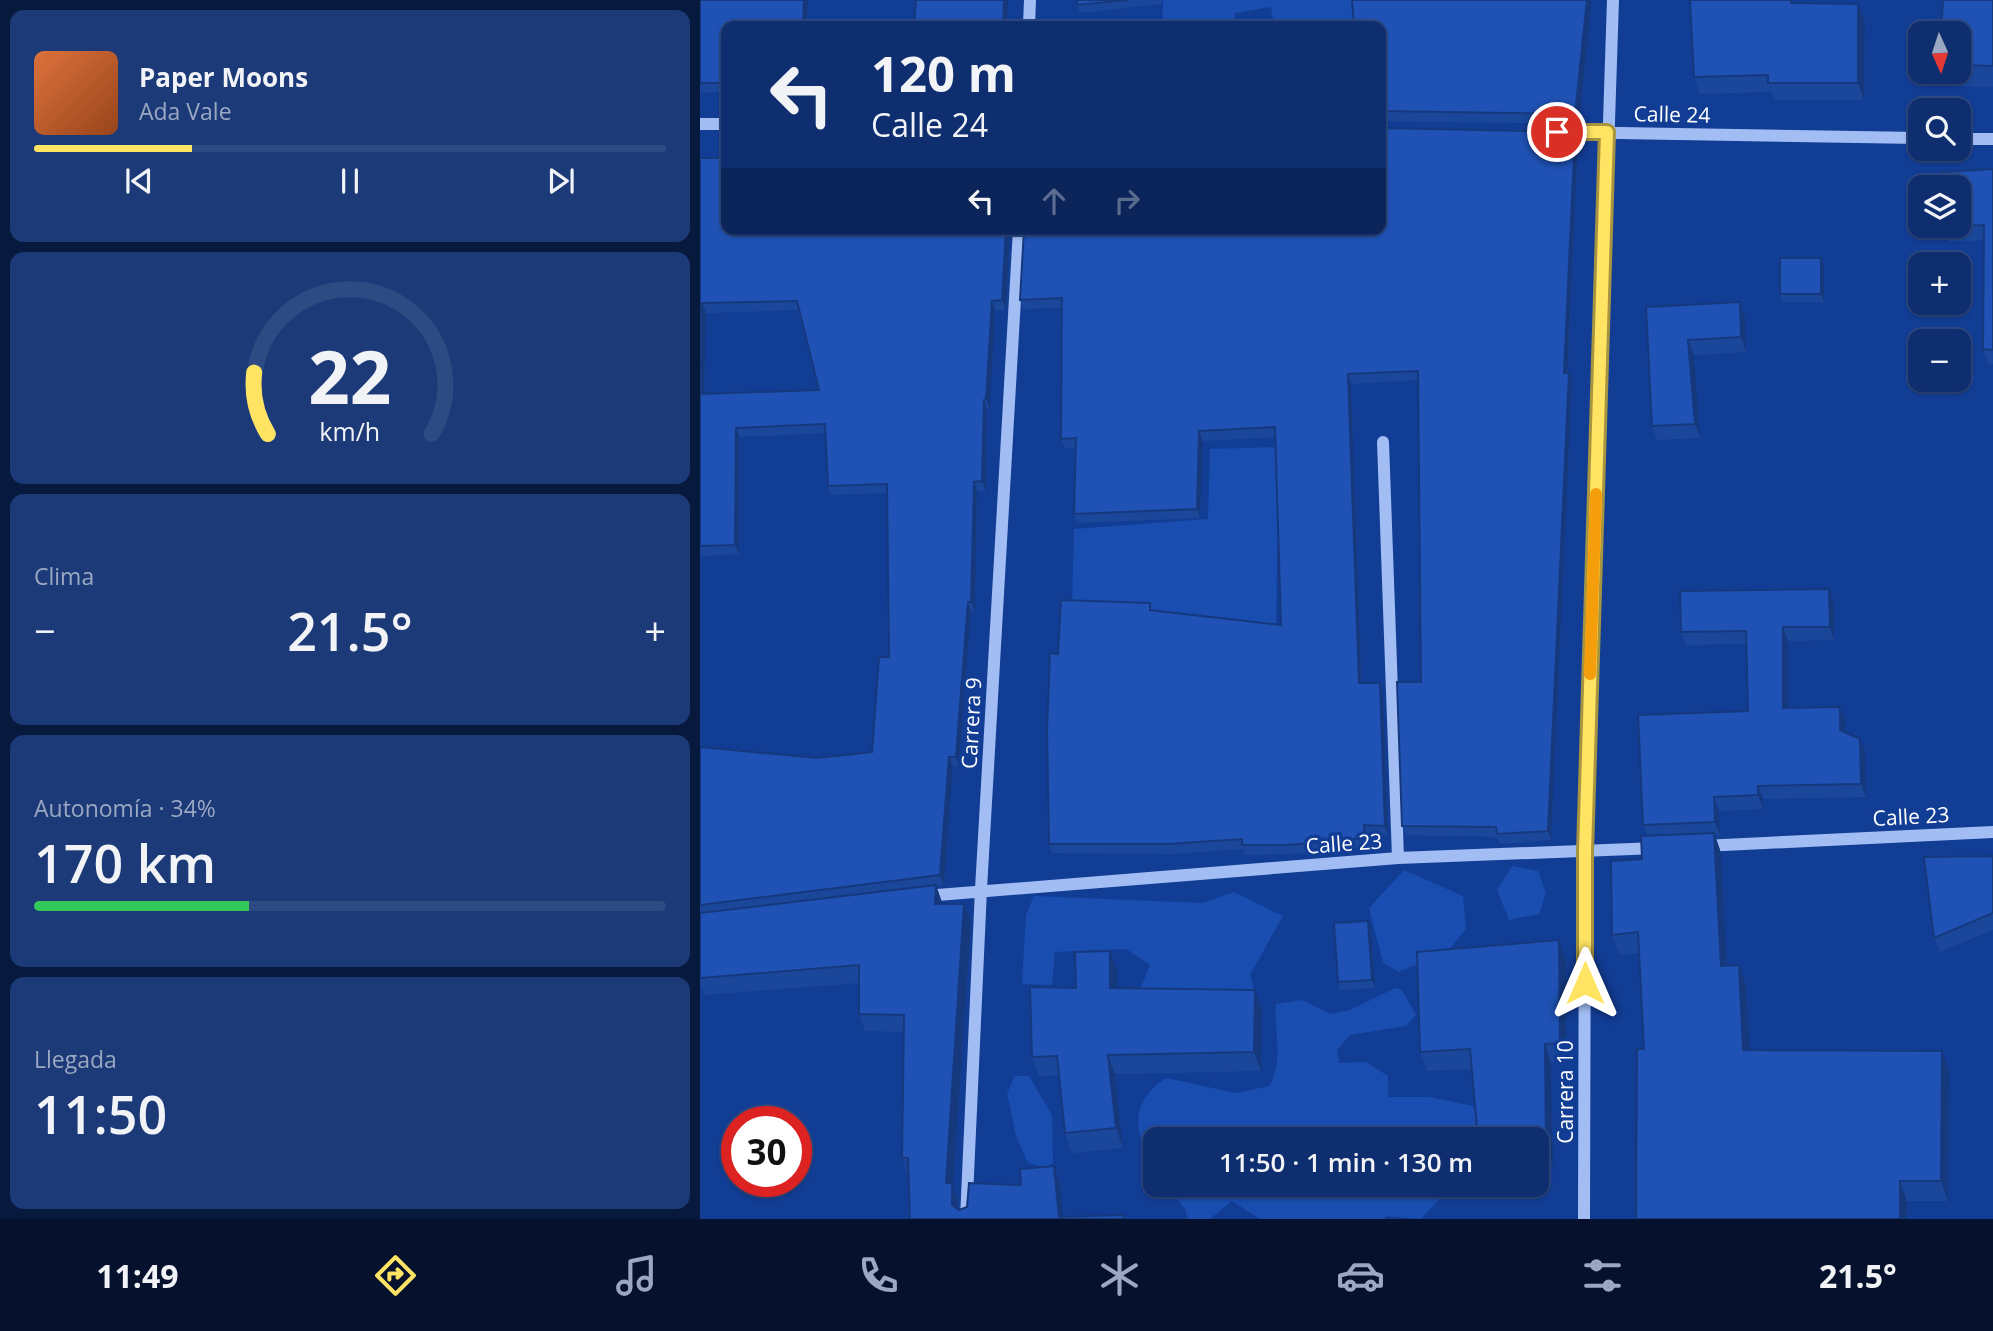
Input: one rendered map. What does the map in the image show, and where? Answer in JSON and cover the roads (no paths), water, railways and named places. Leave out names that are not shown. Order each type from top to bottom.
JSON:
[{"type":"street","points":[[1029,21],[1030,0]]},
{"type":"street","name":"Carrera 10","points":[[1584,1219],[1585,852],[1613,0]]},
{"type":"street","points":[[700,124],[721,124]]},
{"type":"street","name":"Calle 24","points":[[1541,132],[1908,138]]},
{"type":"street","points":[[1971,139],[1993,139]]},
{"type":"street","name":"Carrera 9","points":[[966,1219],[981,889],[1019,235]]},
{"type":"street","points":[[1383,442],[1398,858]]},
{"type":"street","name":"Calle 23","points":[[1694,846],[1993,832]]},
{"type":"street","name":"Calle 23","points":[[914,897],[981,889],[1398,858],[1667,848]]}]
